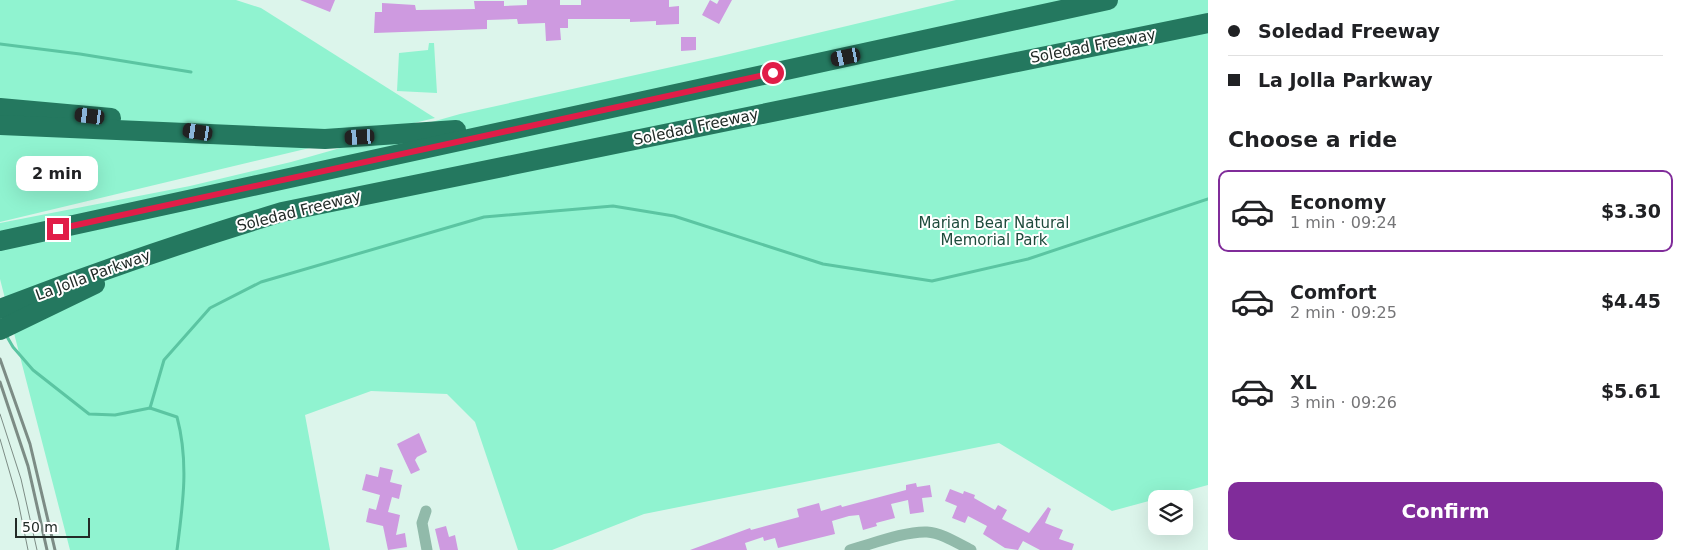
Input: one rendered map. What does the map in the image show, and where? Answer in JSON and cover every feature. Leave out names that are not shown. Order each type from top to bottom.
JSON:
[{"type":"highway","points":[[0,241],[512,128],[1108,0]]},
{"type":"highway","name":"Soledad Freeway","points":[[35,304],[186,241],[282,212],[1208,23]]},
{"type":"highway","points":[[0,108],[72,113],[217,135]]},
{"type":"highway","points":[[0,125],[325,139],[463,129],[512,128]]},
{"type":"highway","points":[[0,330],[35,304]]},
{"type":"highway","name":"La Jolla Parkway","points":[[0,309],[35,304]]},
{"type":"street","points":[[426,511],[422,523],[427,550]]},
{"type":"street","points":[[850,550],[914,533],[928,532],[943,536],[971,550]]},
{"type":"green space","points":[[0,0],[236,0],[261,8],[435,118],[0,222]]},
{"type":"green space","name":"Marian Bear Natural Memorial Park","points":[[956,0],[1208,0],[1208,485],[1190,490],[1148,490],[1148,501],[1112,511],[999,443],[644,514],[552,550],[518,550],[475,422],[447,394],[371,391],[305,415],[330,550],[70,550],[0,279],[0,223],[190,186],[291,162],[460,114],[721,56]]},
{"type":"green space","points":[[429,43],[434,43],[437,93],[397,91],[399,53],[428,50]]},
{"type":"building","points":[[300,0],[335,0],[330,12]]},
{"type":"building","points":[[527,0],[560,0],[560,5],[581,5],[581,0],[669,0],[669,7],[679,6],[679,24],[656,25],[656,21],[630,22],[630,19],[568,19],[568,28],[560,28],[561,40],[546,41],[545,23],[518,24],[517,19],[487,20],[487,29],[374,33],[375,12],[382,12],[382,3],[415,5],[416,10],[475,9],[474,1],[504,1],[504,6],[527,5]]},
{"type":"building","points":[[710,0],[717,4],[719,0],[732,0],[719,24],[702,15]]},
{"type":"building","points":[[681,37],[696,37],[696,50],[681,51]]},
{"type":"building","points":[[419,433],[427,452],[417,457],[415,460],[420,470],[411,474],[397,444]]},
{"type":"building","points":[[380,467],[393,470],[390,482],[402,485],[399,499],[392,497],[388,512],[400,515],[396,535],[405,533],[407,547],[388,550],[383,526],[366,522],[369,508],[376,510],[380,495],[362,490],[366,474],[378,477]]},
{"type":"building","points":[[916,483],[917,487],[930,485],[932,497],[922,498],[924,512],[910,514],[908,500],[891,504],[895,518],[876,523],[877,526],[863,530],[859,515],[849,516],[832,521],[835,534],[778,548],[775,538],[764,541],[763,537],[745,543],[747,550],[690,550],[750,528],[751,530],[799,517],[797,509],[819,503],[821,511],[841,505],[842,507],[906,490],[906,485]]},
{"type":"building","points":[[950,489],[963,494],[964,491],[975,495],[974,498],[995,510],[998,505],[1007,510],[1002,519],[1029,533],[1048,507],[1051,509],[1045,523],[1063,530],[1059,539],[1074,544],[1072,550],[1040,550],[1023,541],[1018,550],[1005,548],[983,534],[987,526],[968,516],[965,523],[952,518],[957,506],[945,501]]},
{"type":"building","points":[[446,526],[449,537],[455,535],[458,550],[440,550],[435,529]]},
{"type":"waterway","points":[[0,44],[80,54],[191,72]]},
{"type":"waterway","points":[[150,408],[164,360],[210,308],[261,282],[484,217],[613,206],[674,216],[823,264],[932,281],[1028,259],[1208,199]]},
{"type":"waterway","points":[[6,335],[13,347],[33,370],[89,414],[115,415],[150,408],[177,417],[181,434],[184,467],[183,500],[177,550]]},
{"type":"tram line","points":[[0,414],[21,479],[37,550]]},
{"type":"tram line","points":[[0,439],[18,501],[28,550]]},
{"type":"railway","points":[[0,359],[30,444],[55,550]]},
{"type":"railway","points":[[0,382],[28,466],[47,550]]},
{"type":"route","points":[[58,229],[669,94],[773,73]]}]
